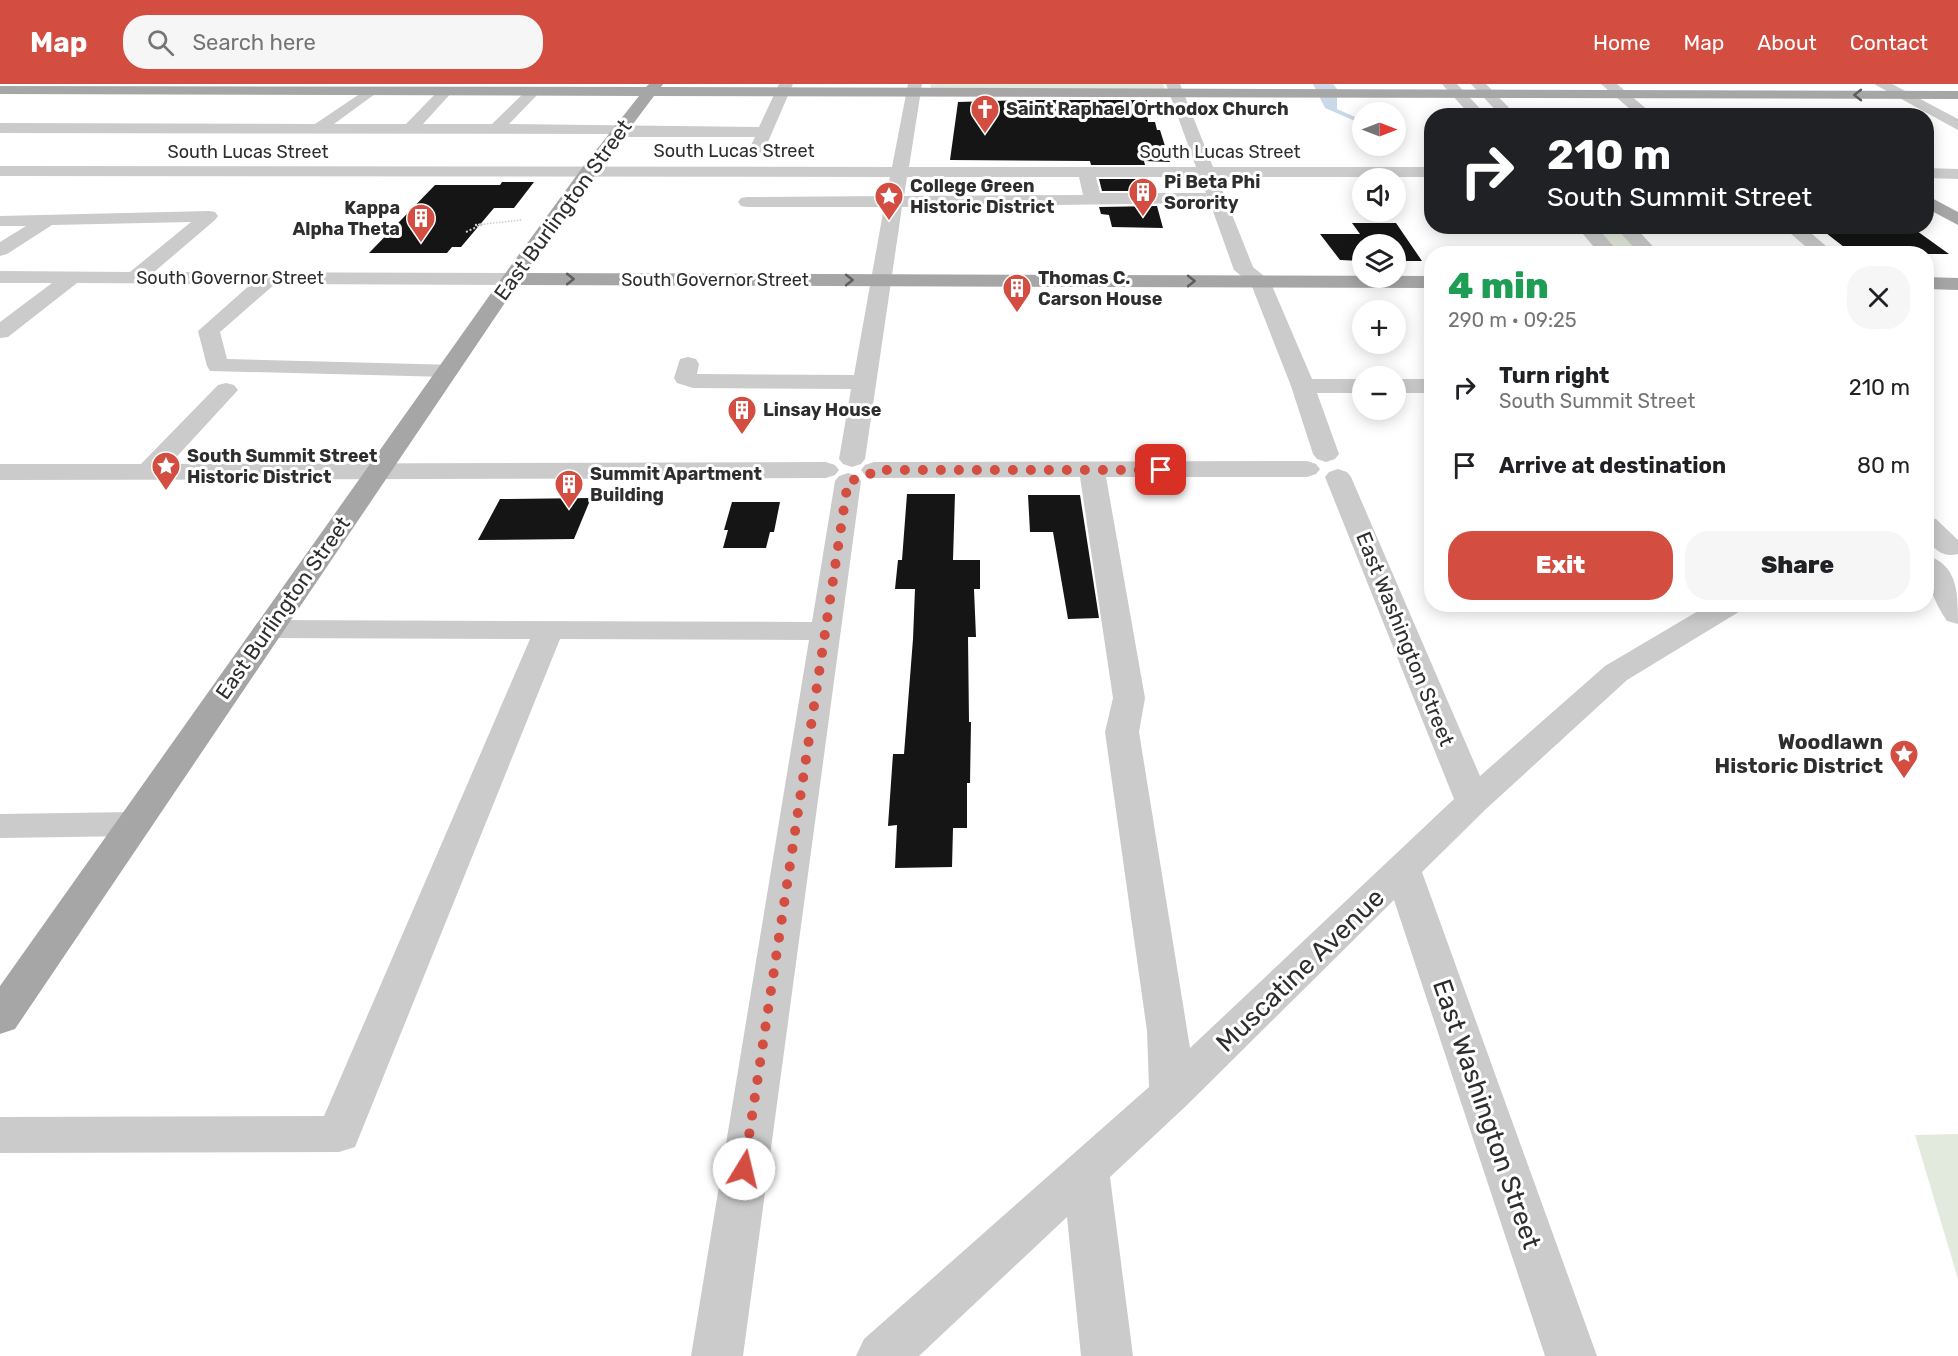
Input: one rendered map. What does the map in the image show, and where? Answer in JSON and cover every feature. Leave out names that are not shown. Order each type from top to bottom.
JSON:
[{"type":"main road","points":[[1743,84],[1781,108]]},
{"type":"main road","points":[[0,90],[362,89],[533,92],[561,88],[1183,88],[1305,93],[1483,89],[1620,94],[1958,95]]},
{"type":"main road","name":"East Burlington Street","points":[[0,1018],[511,279],[588,172],[653,88]]},
{"type":"main road","points":[[1934,205],[1958,220]]},
{"type":"main road","name":"South Governor Street","points":[[511,279],[880,280],[1260,271],[1424,282]]},
{"type":"main road","points":[[1934,284],[1958,284]]},
{"type":"street","points":[[1608,84],[1638,108]]},
{"type":"street","points":[[1881,84],[1926,108]]},
{"type":"street","points":[[747,171],[784,88]]},
{"type":"street","points":[[717,1356],[824,631],[863,382],[914,88]]},
{"type":"street","name":"East Washington Street","points":[[1183,88],[1216,172],[1236,201]]},
{"type":"street","points":[[319,128],[362,89]]},
{"type":"street","points":[[1454,89],[1472,108]]},
{"type":"street","points":[[1483,89],[1502,108]]},
{"type":"street","points":[[411,129],[446,91]]},
{"type":"street","points":[[496,129],[533,92]]},
{"type":"street","points":[[1934,112],[1958,125]]},
{"type":"street","points":[[0,128],[764,132]]},
{"type":"street","name":"South Lucas Street","points":[[0,171],[1424,172]]},
{"type":"street","points":[[1085,171],[1093,198]]},
{"type":"street","name":"East Washington Street","points":[[1216,172],[1218,198],[1244,270],[1260,271],[1303,386],[1324,467],[1473,801]]},
{"type":"street","points":[[1934,174],[1958,174]]},
{"type":"street","points":[[747,202],[1077,201],[1093,198],[1218,198]]},
{"type":"street","points":[[0,221],[209,216],[134,278]]},
{"type":"street","points":[[0,250],[46,221]]},
{"type":"street","points":[[1592,234],[1604,246]]},
{"type":"street","points":[[1631,234],[1643,246]]},
{"type":"street","points":[[1801,234],[1816,246]]},
{"type":"street","name":"South Governor Street","points":[[0,277],[511,279]]},
{"type":"street","points":[[0,332],[73,278]]},
{"type":"street","points":[[270,278],[208,331],[218,366],[448,370]]},
{"type":"street","points":[[688,364],[685,378],[693,381],[863,382]]},
{"type":"street","points":[[1303,386],[1352,386]]},
{"type":"street","points":[[1406,386],[1424,386]]},
{"type":"street","points":[[148,472],[226,390]]},
{"type":"street","points":[[0,472],[1092,470],[1324,467]]},
{"type":"street","points":[[1092,470],[1129,698],[1122,732],[1168,1030],[1171,1093]]},
{"type":"street","points":[[1934,535],[1944,548],[1951,572],[1958,576]]},
{"type":"street","points":[[1934,569],[1938,571],[1958,615]]},
{"type":"street","name":"Muscatine Avenue","points":[[882,1356],[1171,1093],[1473,801],[1616,674],[1719,612]]},
{"type":"street","points":[[268,629],[824,631]]},
{"type":"street","points":[[0,1135],[339,1134],[549,630]]},
{"type":"street","points":[[0,826],[135,824]]},
{"type":"street","name":"East Washington Street","points":[[1402,872],[1571,1356]]},
{"type":"street","points":[[1086,1170],[1107,1356]]},
{"type":"path","points":[[475,225],[530,219]]},
{"type":"path","points":[[466,232],[474,231],[483,224]]},
{"type":"shaded area","points":[[931,84],[1163,84],[1165,90],[930,90]]},
{"type":"shaded area","points":[[1600,234],[1623,234],[1636,246],[1612,246]]},
{"type":"shaded area","points":[[1958,1134],[1958,1279],[1915,1135]]},
{"type":"water","points":[[1313,84],[1333,84],[1337,89],[1337,109],[1352,116],[1352,120],[1325,108]]},
{"type":"building","points":[[1147,100],[1148,122],[1155,122],[1157,130],[1160,130],[1170,162],[1144,161],[1145,165],[1091,165],[1090,161],[950,160],[958,102]]},
{"type":"building","points":[[1099,179],[1149,179],[1152,191],[1102,191]]},
{"type":"building","points":[[502,182],[534,182],[514,208],[494,208],[461,247],[452,247],[447,253],[369,253],[435,185],[500,185]]},
{"type":"building","name":"Pi Beta Phi Sorority","points":[[1157,206],[1163,228],[1112,227],[1109,215],[1101,214],[1099,207]]},
{"type":"building","points":[[1352,223],[1396,223],[1404,234],[1360,234]]},
{"type":"building","points":[[1320,234],[1352,234],[1352,261],[1340,260]]},
{"type":"building","points":[[1827,234],[1921,234],[1949,254],[1934,254],[1934,246],[1843,246]]},
{"type":"building","points":[[1406,238],[1422,261],[1406,261]]},
{"type":"building","points":[[907,494],[955,494],[953,560],[980,560],[980,589],[974,589],[976,637],[968,637],[969,722],[971,722],[967,828],[953,828],[952,867],[895,868],[897,825],[888,826],[893,754],[904,754],[913,639],[915,589],[895,589],[898,560],[902,560]]},
{"type":"building","points":[[1028,495],[1080,495],[1099,618],[1068,619],[1053,532],[1030,532]]},
{"type":"building","name":"Summit Apartment Building","points":[[591,498],[574,539],[478,540],[500,499]]},
{"type":"building","points":[[732,502],[780,502],[774,532],[770,532],[766,548],[723,548],[728,530],[724,530]]},
{"type":"place","name":"Saint Raphael Orthodox Church","points":[[985,134]]},
{"type":"place","name":"Pi Beta Phi Sorority","points":[[1143,218]]},
{"type":"place","name":"College Green Historic District","points":[[889,222]]},
{"type":"place","name":"Kappa Alpha Theta","points":[[421,244]]},
{"type":"place","name":"Thomas C. Carson House","points":[[1017,314]]},
{"type":"place","name":"Linsay House","points":[[742,436]]},
{"type":"place","name":"South Summit Street Historic District","points":[[166,492]]},
{"type":"place","name":"Summit Apartment Building","points":[[569,510]]},
{"type":"place","name":"Woodlawn Historic District","points":[[1904,780]]},
{"type":"route","points":[[744,1169],[848,481],[860,480],[872,474],[874,470],[1161,470]]}]
